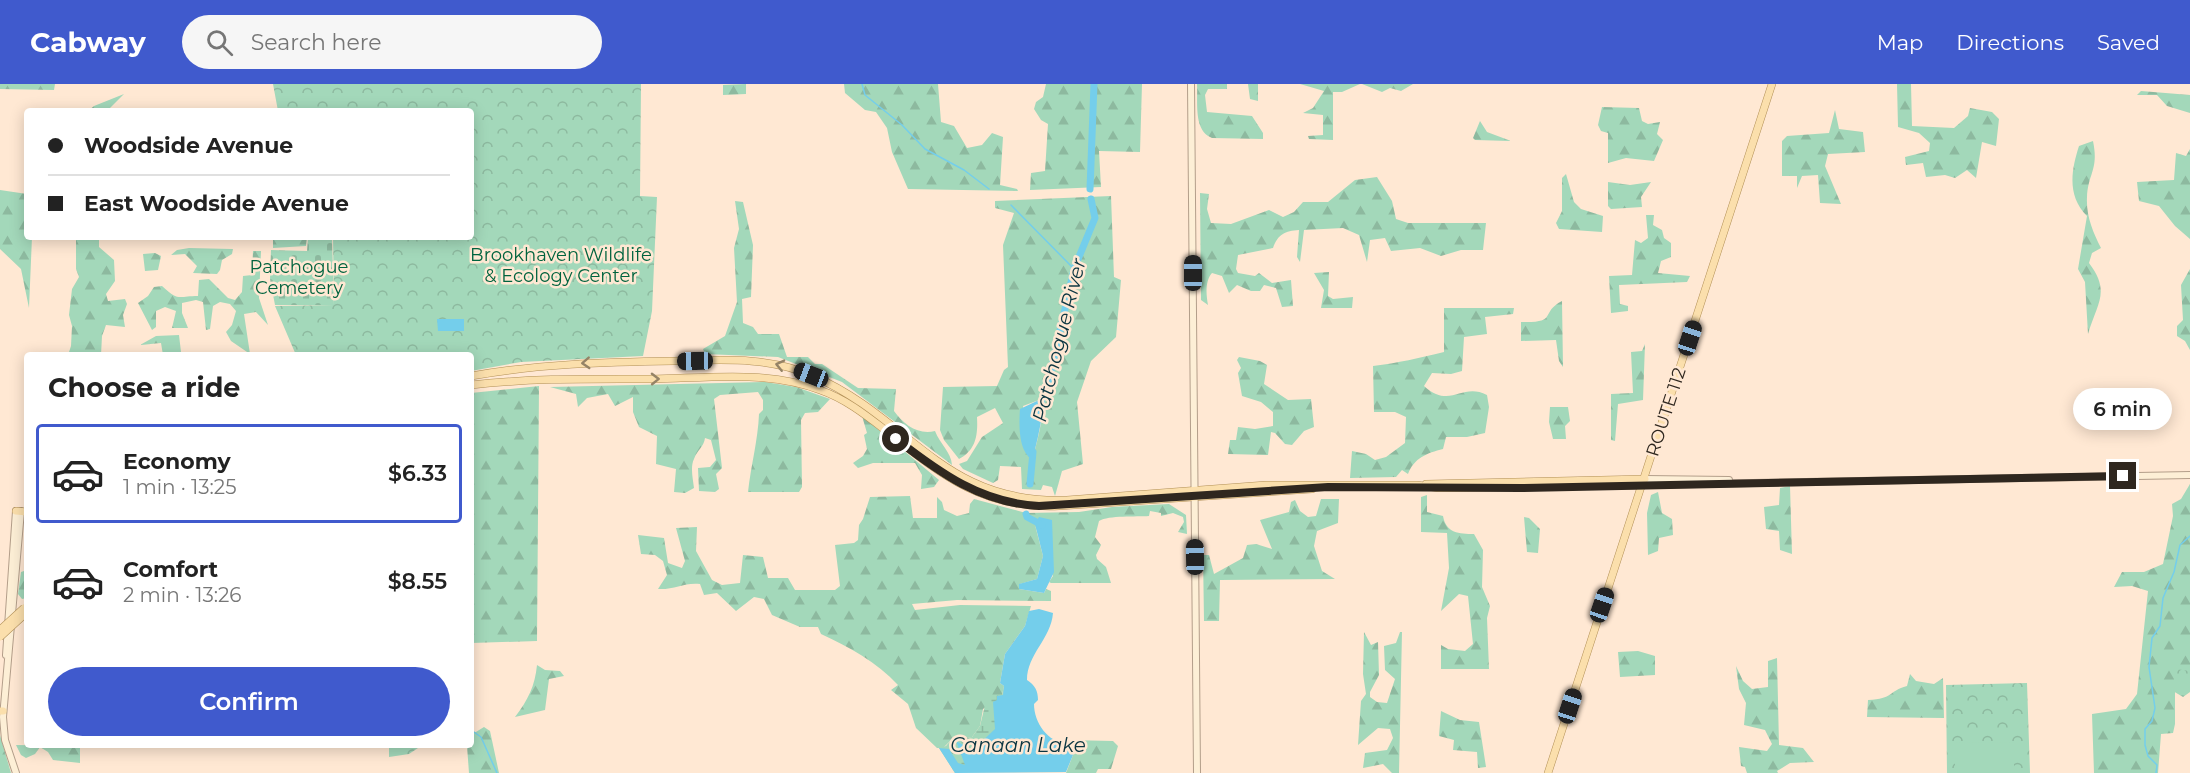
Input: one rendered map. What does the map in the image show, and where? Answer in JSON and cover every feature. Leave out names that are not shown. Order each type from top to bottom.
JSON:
[{"type":"main road","points":[[1191,84],[1197,773]]},
{"type":"main road","name":"ROUTE 112","points":[[1548,773],[1772,84]]},
{"type":"main road","points":[[474,376],[590,363],[760,361],[799,370],[834,387],[945,468],[972,484],[996,493],[1027,499],[1054,501],[1328,487],[1418,485],[1492,488],[1520,484]]},
{"type":"main road","points":[[474,385],[525,380],[747,378],[786,380],[823,391],[846,402],[941,474],[963,487],[994,499],[1046,506],[1195,493]]},
{"type":"main road","points":[[474,389],[525,380]]},
{"type":"main road","points":[[1418,485],[1435,482],[1520,484],[2190,475]]},
{"type":"main road","points":[[16,773],[4,734],[1,711],[21,511]]},
{"type":"main road","points":[[0,630],[24,611]]},
{"type":"main road","points":[[0,637],[24,611]]},
{"type":"green space","points":[[0,84],[55,84],[54,90],[0,89]]},
{"type":"green space","name":"Brookhaven Wildlife & Ecology Center","points":[[273,84],[641,84],[640,196],[657,197],[652,311],[643,356],[521,362],[474,370],[474,352],[295,352],[275,306],[334,305],[333,240],[474,240],[474,108],[277,108]]},
{"type":"green space","points":[[746,84],[746,94],[723,95],[723,85]]},
{"type":"green space","points":[[844,84],[938,84],[941,122],[954,126],[967,148],[982,145],[992,133],[1003,137],[1000,185],[1018,191],[908,189],[892,152],[887,128],[876,112],[865,110],[845,93]]},
{"type":"green space","points":[[1046,84],[1142,84],[1140,152],[1099,151],[1101,187],[1030,190],[1031,173],[1045,171],[1048,124],[1041,120],[1034,109],[1036,102],[1043,97]]},
{"type":"green space","points":[[1197,84],[1227,84],[1227,89],[1208,89],[1205,95],[1207,112],[1252,116],[1263,133],[1263,139],[1212,138],[1206,134],[1199,123]]},
{"type":"green space","points":[[1248,84],[1258,84],[1258,101],[1250,99]]},
{"type":"green space","points":[[1300,84],[1360,84],[1342,92],[1333,92],[1333,140],[1309,139],[1308,136],[1323,135],[1323,115],[1303,113],[1313,108],[1324,91]]},
{"type":"green space","points":[[1362,84],[1413,84],[1401,91],[1390,88],[1382,92]]},
{"type":"green space","points":[[1897,84],[1911,84],[1912,126],[1954,128],[1968,116],[1970,108],[1992,112],[1999,119],[1996,146],[1982,142],[1976,178],[1967,170],[1955,178],[1945,175],[1926,177],[1923,163],[1906,165],[1905,157],[1929,151],[1930,143],[1919,133],[1898,127]]},
{"type":"green space","points":[[2141,91],[2190,95],[2190,113],[2167,106],[2157,95],[2137,95]]},
{"type":"green space","points":[[124,94],[110,108],[92,108]]},
{"type":"green space","points":[[1602,107],[1639,108],[1642,121],[1648,124],[1660,122],[1657,134],[1663,140],[1654,161],[1626,158],[1608,163],[1608,133],[1601,131],[1598,125]]},
{"type":"green space","points":[[1835,110],[1839,129],[1863,132],[1865,152],[1828,154],[1825,166],[1841,204],[1820,203],[1818,175],[1802,176],[1797,188],[1797,176],[1782,176],[1782,141],[1787,136],[1829,133]]},
{"type":"green space","points":[[1480,121],[1487,132],[1511,141],[1475,140],[1473,138]]},
{"type":"green space","points":[[2093,141],[2095,159],[2087,204],[2091,224],[2101,248],[2092,253],[2089,263],[2096,273],[2101,290],[2088,334],[2085,282],[2078,269],[2087,216],[2076,200],[2072,183],[2079,146]]},
{"type":"green space","points":[[2190,149],[2190,239],[2175,226],[2159,206],[2139,201],[2137,182],[2174,180],[2176,153],[2186,156]]},
{"type":"green space","points":[[1566,174],[1574,202],[1581,209],[1603,216],[1602,232],[1559,229],[1556,223],[1562,211],[1562,178]]},
{"type":"green space","points":[[1377,177],[1392,201],[1396,219],[1408,223],[1486,223],[1483,250],[1461,250],[1441,256],[1420,248],[1391,251],[1385,238],[1370,240],[1367,262],[1359,235],[1343,228],[1304,230],[1300,262],[1297,257],[1299,230],[1294,230],[1280,236],[1273,248],[1238,255],[1236,269],[1238,273],[1255,276],[1259,273],[1272,283],[1291,280],[1293,306],[1282,307],[1276,288],[1264,285],[1260,291],[1251,291],[1237,285],[1229,293],[1222,276],[1212,273],[1207,284],[1208,305],[1201,300],[1200,193],[1209,194],[1207,209],[1211,223],[1231,224],[1269,210],[1283,217],[1294,212],[1303,202],[1328,202],[1355,180]]},
{"type":"green space","points":[[1608,182],[1630,185],[1651,182],[1641,197],[1642,207],[1611,209],[1608,206]]},
{"type":"green space","points":[[0,190],[24,194],[24,240],[32,240],[29,308],[21,269],[0,249]]},
{"type":"green space","points":[[1111,196],[1114,277],[1121,280],[1116,337],[1091,361],[1077,402],[1083,464],[1062,471],[1055,496],[1052,487],[1043,485],[1041,490],[1022,489],[1021,467],[1000,466],[998,480],[993,483],[963,469],[959,464],[967,461],[982,437],[1003,423],[995,408],[977,417],[975,441],[969,451],[959,459],[944,440],[940,430],[943,387],[997,386],[1004,370],[1008,367],[1003,245],[1014,213],[995,208],[995,201]],"holes":[[[1049,380],[1040,429],[1032,459],[1023,406],[1039,400]]]},
{"type":"green space","points":[[735,201],[743,202],[753,245],[751,297],[742,299],[743,323],[753,327],[758,334],[779,334],[787,357],[808,357],[815,364],[822,364],[858,388],[896,389],[894,411],[912,428],[923,432],[935,431],[950,456],[952,465],[842,382],[778,357],[705,354],[703,349],[725,336],[737,302],[734,248],[739,229]]},
{"type":"green space","points":[[1646,215],[1654,215],[1653,225],[1662,230],[1664,238],[1671,243],[1671,257],[1661,261],[1658,273],[1690,276],[1687,282],[1619,285],[1620,304],[1628,306],[1628,311],[1611,313],[1609,276],[1632,275],[1635,240],[1641,243],[1648,238]]},
{"type":"green space","points":[[76,240],[99,240],[99,247],[114,260],[115,281],[106,294],[108,301],[125,299],[127,304],[123,315],[125,327],[106,325],[102,336],[101,352],[69,352],[72,289],[79,277],[76,269]]},
{"type":"green space","points":[[273,240],[307,240],[306,246],[273,248]]},
{"type":"green space","name":"Patchogue Cemetery","points":[[308,240],[332,240],[334,305],[275,305],[270,279],[271,250],[307,251]]},
{"type":"green space","points":[[233,249],[232,254],[222,260],[217,274],[193,273],[197,266],[185,254],[171,255],[177,250]]},
{"type":"green space","points":[[253,251],[261,251],[259,298],[268,325],[256,312],[244,314],[250,352],[231,341],[226,332],[232,325],[236,311],[230,304],[220,302],[213,306],[210,329],[206,330],[203,302],[196,300],[182,303],[182,313],[188,328],[172,328],[176,311],[165,307],[156,311],[156,327],[152,330],[138,303],[148,296],[154,287],[162,286],[179,297],[198,296],[199,280],[209,279],[228,298],[235,300],[242,292],[243,276],[252,275]]},
{"type":"green space","points":[[155,253],[161,256],[158,270],[145,271],[143,254]]},
{"type":"green space","points":[[2190,269],[2190,350],[2185,341],[2177,336],[2177,326],[2183,320],[2181,285]]},
{"type":"green space","points":[[1329,272],[1328,296],[1333,299],[1353,297],[1352,308],[1321,308],[1324,290],[1314,273]]},
{"type":"green space","points":[[1562,301],[1563,367],[1559,361],[1556,340],[1521,341],[1521,322],[1545,319],[1551,309]]},
{"type":"green space","points":[[1444,308],[1514,308],[1513,314],[1485,317],[1487,334],[1464,337],[1462,371],[1451,374],[1432,373],[1424,386],[1442,396],[1470,391],[1487,395],[1489,407],[1485,433],[1467,437],[1446,437],[1443,449],[1422,457],[1408,474],[1402,470],[1396,477],[1350,478],[1352,451],[1366,454],[1375,460],[1386,457],[1405,443],[1406,417],[1395,412],[1374,412],[1373,366],[1444,352]]},
{"type":"green space","points":[[179,335],[181,352],[162,352],[161,343],[140,345],[156,336]]},
{"type":"green space","points":[[1645,344],[1643,400],[1618,404],[1615,441],[1611,440],[1611,394],[1633,393],[1631,352],[1642,351]]},
{"type":"green space","points":[[1239,357],[1260,361],[1267,365],[1264,384],[1288,400],[1311,399],[1314,427],[1304,431],[1292,445],[1285,444],[1275,433],[1271,432],[1268,455],[1228,454],[1230,440],[1236,440],[1238,427],[1255,429],[1273,426],[1273,412],[1261,402],[1242,396],[1238,373],[1241,368],[1237,360]]},
{"type":"green space","points":[[765,382],[796,387],[830,399],[818,412],[805,413],[801,420],[802,487],[799,492],[748,492],[759,414],[763,410],[763,400],[758,392],[720,395],[714,399],[722,468],[716,474],[719,489],[715,492],[699,491],[698,468],[710,467],[716,460],[711,440],[705,438],[693,462],[694,488],[685,493],[674,492],[676,469],[656,464],[657,436],[639,427],[633,412],[633,397],[615,406],[608,394],[587,398],[578,407],[576,394],[550,387]]},
{"type":"green space","points":[[539,386],[537,641],[474,643],[474,393]]},
{"type":"green space","points":[[1550,407],[1568,407],[1570,421],[1565,426],[1566,439],[1553,439],[1549,422]]},
{"type":"green space","points":[[862,416],[939,480],[934,487],[921,489],[922,475],[915,463],[873,463],[858,468],[853,463],[863,456],[867,449],[864,435],[867,433]]},
{"type":"green space","points":[[2190,484],[2190,671],[2175,671],[2173,733],[2161,734],[2158,773],[2094,773],[2092,714],[2126,709],[2137,694],[2148,591],[2132,586],[2114,587],[2122,572],[2144,572],[2163,564],[2173,516],[2172,504],[2181,499]]},
{"type":"green space","points":[[1790,486],[1792,554],[1780,550],[1779,531],[1766,529],[1764,507],[1779,505],[1780,488]]},
{"type":"green space","points":[[1658,492],[1662,513],[1672,519],[1673,535],[1659,538],[1658,551],[1648,555],[1647,513],[1651,495]]},
{"type":"green space","points":[[1427,495],[1427,512],[1443,516],[1447,526],[1454,531],[1474,534],[1483,550],[1482,587],[1490,606],[1487,618],[1489,669],[1441,669],[1441,645],[1448,649],[1465,651],[1473,644],[1468,596],[1459,594],[1441,611],[1449,568],[1447,533],[1421,532],[1421,497]]},
{"type":"green space","points":[[910,496],[913,518],[937,518],[937,497],[942,502],[944,510],[957,516],[969,513],[970,504],[974,499],[1026,513],[1079,512],[1112,507],[1169,504],[1186,515],[1187,534],[1178,532],[1184,522],[1183,517],[1173,513],[1161,516],[1161,513],[1150,511],[1149,516],[1103,519],[1099,521],[1095,537],[1101,545],[1096,555],[1106,567],[1111,583],[1051,583],[1049,582],[1053,576],[1035,525],[1043,556],[1037,579],[1020,584],[1019,589],[1044,593],[1046,589],[1051,591],[1051,601],[957,600],[912,604],[915,610],[960,605],[1031,606],[1025,626],[1005,654],[1000,683],[1004,686],[1002,695],[983,709],[980,726],[972,737],[952,739],[943,748],[937,748],[916,728],[908,704],[891,690],[898,685],[890,677],[862,656],[821,634],[818,627],[800,627],[772,615],[764,599],[754,597],[736,611],[717,593],[704,595],[700,584],[658,589],[667,575],[663,561],[655,555],[641,554],[638,535],[664,538],[668,563],[682,568],[685,561],[676,528],[697,527],[696,551],[712,580],[722,585],[740,583],[743,555],[763,557],[768,578],[788,578],[795,590],[835,590],[840,586],[835,545],[854,543],[858,540],[859,525],[870,497]]},
{"type":"green space","points":[[1321,499],[1339,499],[1338,523],[1317,531],[1314,546],[1322,571],[1335,579],[1220,580],[1219,621],[1204,621],[1203,555],[1209,555],[1214,574],[1243,558],[1247,545],[1256,544],[1272,549],[1260,520],[1289,512],[1291,502],[1295,500],[1300,511],[1308,517],[1316,516]]},
{"type":"green space","points":[[1524,517],[1529,518],[1540,529],[1538,553],[1527,552]]},
{"type":"green space","points":[[24,571],[24,599],[22,599],[18,594],[21,572]]},
{"type":"green space","points":[[1364,632],[1371,645],[1378,642],[1379,675],[1370,692],[1370,697],[1377,702],[1387,703],[1395,679],[1385,670],[1384,646],[1396,643],[1402,632],[1399,773],[1392,773],[1383,764],[1363,768],[1365,753],[1387,750],[1393,738],[1390,729],[1378,728],[1358,745],[1361,701],[1366,694],[1363,674]]},
{"type":"green space","points":[[1638,651],[1655,656],[1655,675],[1620,677],[1618,652]]},
{"type":"green space","points":[[1777,658],[1779,745],[1803,748],[1814,762],[1790,763],[1777,771],[1778,773],[1747,773],[1745,767],[1741,766],[1739,747],[1767,751],[1772,744],[1765,730],[1744,725],[1746,703],[1739,689],[1736,666],[1743,681],[1752,689],[1768,687],[1768,661]]},
{"type":"green space","points":[[537,665],[545,670],[560,671],[564,676],[549,679],[545,710],[515,717],[530,692],[535,680]]},
{"type":"green space","points":[[2175,669],[2190,671],[2190,692],[2183,697],[2173,691]]},
{"type":"green space","points":[[1910,674],[1916,681],[1934,684],[1943,678],[1944,718],[1867,717],[1868,700],[1882,698],[1907,686]]},
{"type":"green space","points":[[2027,683],[2030,773],[1947,773],[1946,685]]},
{"type":"green space","points":[[1004,686],[1003,745],[955,773],[939,748],[946,746],[952,739],[972,737],[980,726],[987,697],[1002,695]]},
{"type":"green space","points":[[1441,711],[1460,720],[1479,722],[1486,767],[1478,768],[1477,752],[1453,750],[1454,740],[1439,736]]},
{"type":"green space","points":[[484,727],[490,731],[499,773],[469,773],[467,748],[474,748],[474,733]]},
{"type":"green space","points":[[0,735],[11,773],[0,773]]},
{"type":"green space","points":[[1067,740],[1113,741],[1118,746],[1111,769],[1098,769],[1096,773],[1066,773],[1073,755]]},
{"type":"green space","points":[[2014,742],[2014,773],[1955,773],[1955,743]]},
{"type":"green space","points":[[16,745],[24,745],[24,748],[39,748],[35,754],[26,758],[21,755]]},
{"type":"green space","points":[[42,748],[80,748],[80,763],[53,760],[48,752]]},
{"type":"green space","points":[[389,748],[418,748],[409,754],[389,757]]},
{"type":"water","points":[[437,319],[464,319],[464,331],[438,331]]},
{"type":"water","points":[[1051,374],[1032,460],[1027,456],[1022,444],[1020,409],[1039,400]]},
{"type":"water","points":[[1039,517],[1052,520],[1054,572],[1044,593],[1019,589],[1019,584],[1037,579],[1043,556],[1035,524]]},
{"type":"water","name":"Canaan Lake","points":[[1039,609],[1053,613],[1048,631],[1031,662],[1027,680],[1034,686],[1037,694],[1038,700],[1034,704],[1039,724],[1054,740],[1067,744],[1073,755],[1066,772],[955,773],[939,748],[949,749],[958,763],[965,765],[956,741],[973,750],[995,729],[993,702],[997,700],[997,696],[1003,695],[1004,686],[1000,683],[1005,654],[1025,626],[1029,611]]},
{"type":"waterway","points":[[862,84],[865,95],[902,125],[925,149],[964,170],[989,189]]},
{"type":"waterway","name":"Patchogue River","points":[[1090,189],[1094,84]]},
{"type":"waterway","name":"Patchogue River","points":[[1049,380],[1074,269],[1095,218],[1091,199]]},
{"type":"waterway","points":[[1011,205],[1074,269]]},
{"type":"waterway","name":"Patchogue River","points":[[1030,484],[1033,452]]},
{"type":"waterway","name":"Patchogue River","points":[[1026,514],[1027,517],[1042,525]]},
{"type":"waterway","points":[[2156,773],[2157,765],[2148,756],[2145,745],[2145,729],[2152,721],[2155,708],[2149,667],[2152,638],[2160,626],[2163,598],[2174,572],[2180,545],[2190,536]]},
{"type":"waterway","points":[[474,732],[481,737],[497,773]]},
{"type":"route","points":[[896,439],[941,474],[963,487],[994,499],[1039,506],[1328,487],[1418,485],[1440,488],[1520,488],[1715,484],[1738,481],[2123,476]]}]
